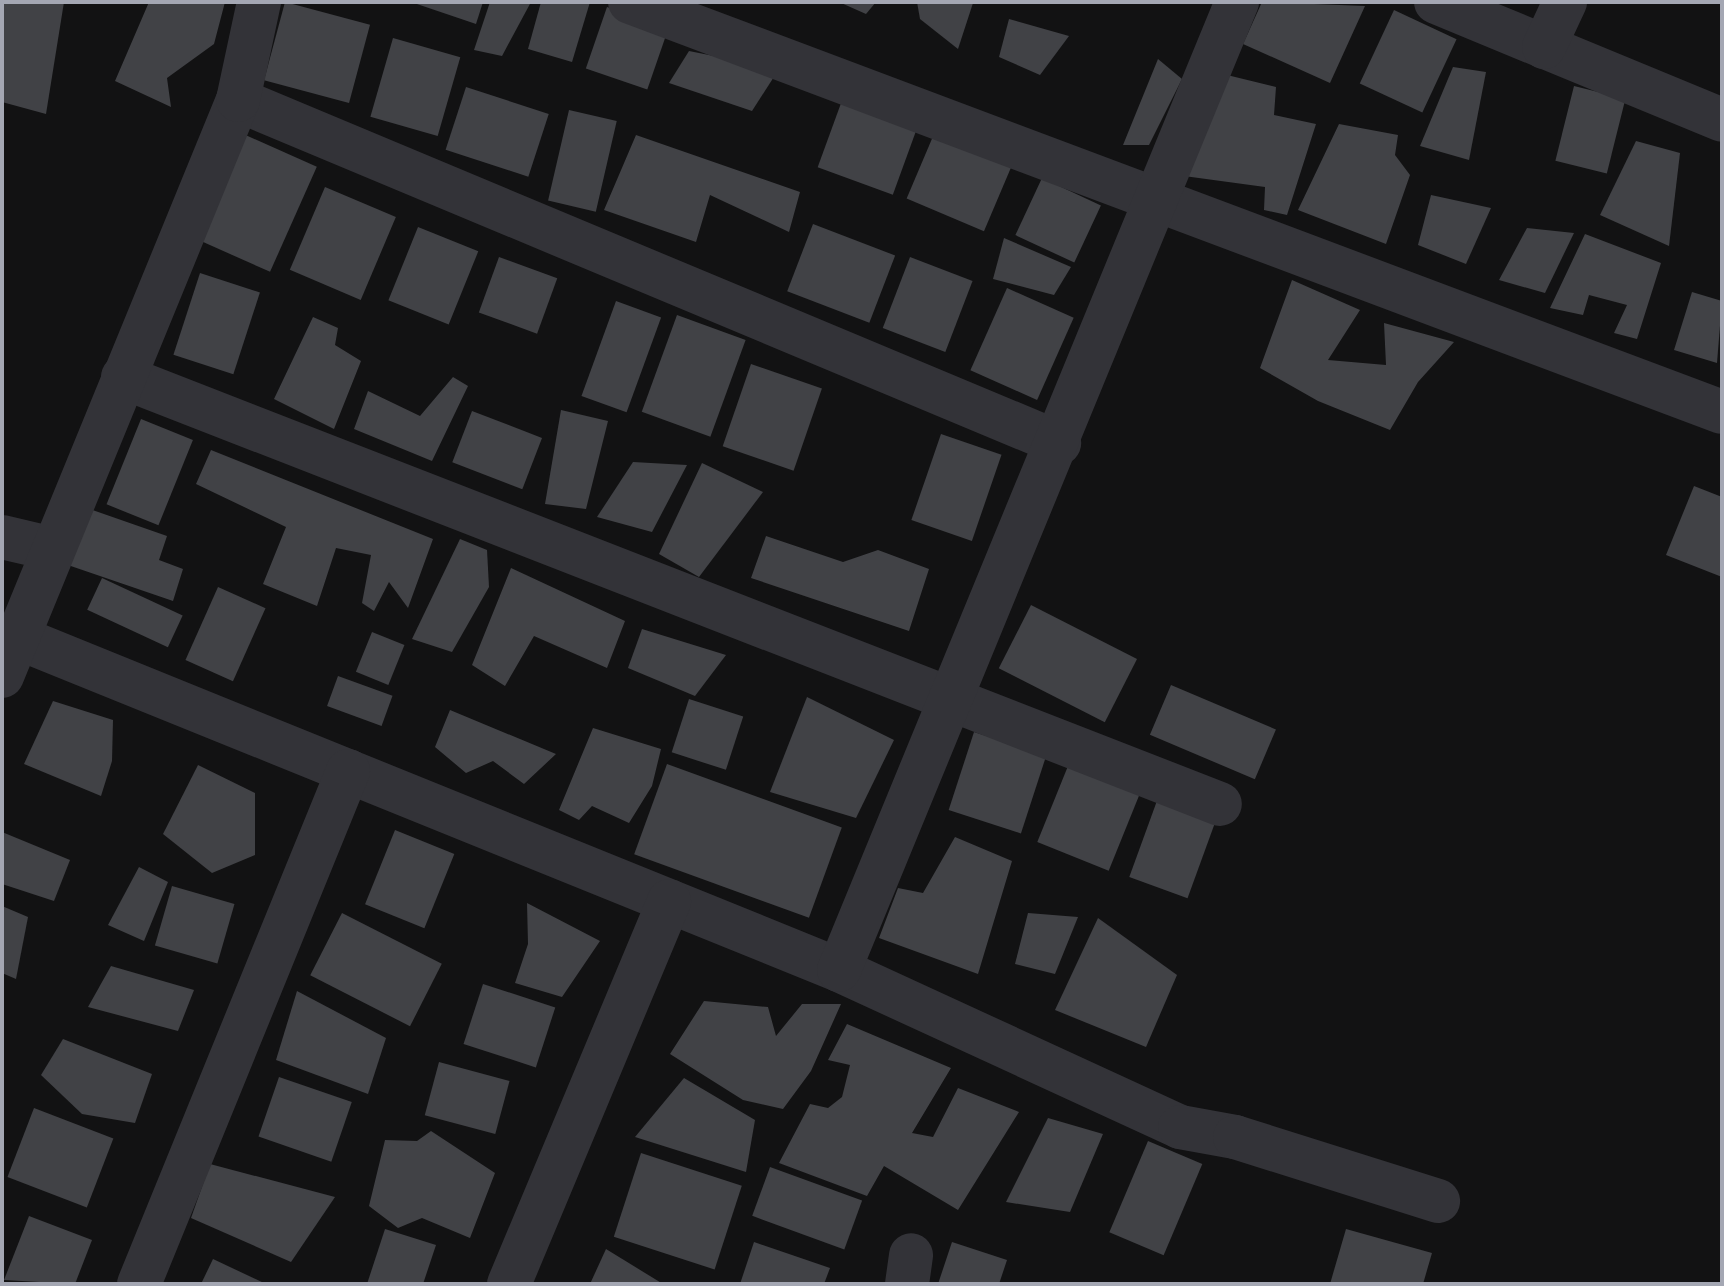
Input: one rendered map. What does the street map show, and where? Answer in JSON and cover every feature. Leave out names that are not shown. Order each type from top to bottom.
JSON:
[{"type":"street","points":[[259,2],[238,100],[10,657],[348,771],[839,970],[1180,1127],[1235,1137],[1438,1201]]},
{"type":"street","points":[[630,2],[1157,195],[1722,412]]},
{"type":"street","points":[[839,970],[946,701],[1059,443],[1237,2]]},
{"type":"street","points":[[1436,2],[1722,120]]},
{"type":"street","points":[[1544,47],[1565,2]]},
{"type":"street","points":[[238,100],[1059,443]]},
{"type":"street","points":[[123,377],[946,701],[1220,804]]},
{"type":"street","points":[[2,537],[53,549]]},
{"type":"street","points":[[139,1284],[348,771]]},
{"type":"street","points":[[509,1284],[669,901]]},
{"type":"building","points":[[2,2],[64,2],[46,114],[2,102]]},
{"type":"building","points":[[149,2],[225,2],[214,44],[167,78],[171,107],[115,81]]},
{"type":"building","points":[[285,2],[370,25],[349,103],[264,80]]},
{"type":"building","points":[[411,2],[483,2],[476,24]]},
{"type":"building","points":[[490,2],[531,2],[502,56],[474,50]]},
{"type":"building","points":[[541,2],[590,2],[572,62],[528,49]]},
{"type":"building","points":[[839,2],[876,2],[866,14]]},
{"type":"building","points":[[917,2],[973,3],[958,49],[920,19]]},
{"type":"building","points":[[1262,2],[1365,6],[1330,83],[1243,44]]},
{"type":"building","points":[[607,7],[668,28],[647,90],[586,68]]},
{"type":"building","points":[[1394,10],[1457,39],[1422,113],[1360,83]]},
{"type":"building","points":[[1009,19],[1069,36],[1040,75],[999,57]]},
{"type":"building","points":[[393,38],[460,57],[438,136],[370,117]]},
{"type":"building","points":[[689,51],[779,69],[752,111],[669,83]]},
{"type":"building","points":[[1158,59],[1182,79],[1149,145],[1123,145]]},
{"type":"building","points":[[1453,67],[1486,72],[1469,160],[1420,146]]},
{"type":"building","points":[[1227,75],[1276,87],[1274,115],[1316,124],[1287,215],[1264,210],[1265,187],[1184,176]]},
{"type":"building","points":[[1574,86],[1625,99],[1607,174],[1555,161]]},
{"type":"building","points":[[466,87],[549,114],[528,177],[446,150]]},
{"type":"building","points":[[844,95],[919,122],[893,195],[818,167]]},
{"type":"building","points":[[569,110],[617,121],[596,212],[548,201]]},
{"type":"building","points":[[1339,124],[1398,135],[1395,155],[1410,175],[1386,244],[1298,210]]},
{"type":"building","points":[[241,133],[317,167],[270,272],[194,238]]},
{"type":"building","points":[[934,134],[1011,167],[984,231],[907,198]]},
{"type":"building","points":[[636,135],[800,192],[789,232],[710,195],[696,242],[604,210]]},
{"type":"building","points":[[1636,141],[1680,153],[1669,246],[1600,215]]},
{"type":"building","points":[[1042,178],[1101,205],[1074,263],[1015,235]]},
{"type":"building","points":[[325,187],[396,217],[361,300],[290,270]]},
{"type":"building","points":[[1431,195],[1491,208],[1466,264],[1418,245]]},
{"type":"building","points":[[813,224],[895,256],[869,323],[787,291]]},
{"type":"building","points":[[418,227],[478,251],[449,325],[388,300]]},
{"type":"building","points":[[1527,228],[1574,233],[1545,293],[1499,280]]},
{"type":"building","points":[[1585,234],[1661,263],[1637,339],[1614,333],[1627,305],[1589,295],[1583,315],[1550,308]]},
{"type":"building","points":[[1004,238],[1071,267],[1054,295],[993,279]]},
{"type":"building","points":[[499,257],[557,278],[537,334],[479,312]]},
{"type":"building","points":[[910,257],[973,281],[945,352],[883,328]]},
{"type":"building","points":[[200,273],[260,292],[233,374],[173,355]]},
{"type":"building","points":[[1292,280],[1360,310],[1328,360],[1386,365],[1384,323],[1454,342],[1418,382],[1390,430],[1318,401],[1260,368]]},
{"type":"building","points":[[1007,288],[1074,318],[1037,400],[970,370]]},
{"type":"building","points":[[1692,292],[1722,301],[1717,363],[1674,350]]},
{"type":"building","points":[[616,301],[661,317],[627,412],[581,396]]},
{"type":"building","points":[[677,315],[746,340],[710,437],[642,412]]},
{"type":"building","points":[[313,317],[338,328],[335,345],[361,361],[334,429],[274,399]]},
{"type":"building","points":[[751,364],[822,388],[794,471],[723,446]]},
{"type":"building","points":[[453,377],[468,386],[432,461],[354,429],[368,391],[420,416]]},
{"type":"building","points":[[561,410],[608,421],[586,509],[545,504]]},
{"type":"building","points":[[472,411],[542,438],[522,489],[452,462]]},
{"type":"building","points":[[141,419],[193,440],[158,525],[107,504]]},
{"type":"building","points":[[941,434],[1002,455],[972,541],[911,520]]},
{"type":"building","points":[[211,450],[433,539],[408,608],[389,582],[374,611],[362,603],[371,555],[336,548],[317,606],[263,584],[286,527],[196,484]]},
{"type":"building","points":[[633,462],[687,465],[652,532],[597,517]]},
{"type":"building","points":[[702,463],[763,492],[699,577],[659,554]]},
{"type":"building","points":[[1694,486],[1722,497],[1722,577],[1666,555]]},
{"type":"building","points":[[81,506],[167,536],[159,560],[183,569],[173,601],[62,563]]},
{"type":"building","points":[[766,536],[843,562],[878,550],[929,569],[909,631],[751,578]]},
{"type":"building","points":[[460,539],[487,550],[489,587],[452,652],[412,639]]},
{"type":"building","points":[[511,568],[625,621],[607,668],[534,636],[505,686],[472,665]]},
{"type":"building","points":[[102,578],[183,616],[168,647],[87,610]]},
{"type":"building","points":[[218,587],[266,608],[233,681],[185,660]]},
{"type":"building","points":[[1031,605],[1137,659],[1105,722],[999,668]]},
{"type":"building","points":[[642,629],[726,655],[695,696],[628,668]]},
{"type":"building","points":[[372,632],[404,645],[388,685],[356,672]]},
{"type":"building","points":[[338,676],[393,696],[382,726],[327,706]]},
{"type":"building","points":[[1171,685],[1276,730],[1255,779],[1150,735]]},
{"type":"building","points":[[807,697],[894,740],[856,818],[770,792]]},
{"type":"building","points":[[689,699],[743,717],[726,770],[672,752]]},
{"type":"building","points":[[53,701],[113,720],[112,761],[101,796],[24,764]]},
{"type":"building","points":[[450,710],[556,754],[524,784],[493,761],[466,773],[435,747]]},
{"type":"building","points":[[593,728],[661,749],[652,786],[629,823],[592,806],[579,820],[559,810]]},
{"type":"building","points":[[974,732],[1046,755],[1021,833],[949,810]]},
{"type":"building","points":[[667,764],[842,828],[809,918],[634,854]]},
{"type":"building","points":[[198,765],[255,793],[255,855],[212,873],[163,834]]},
{"type":"building","points":[[1068,766],[1139,795],[1109,871],[1037,842]]},
{"type":"building","points":[[1158,798],[1216,819],[1188,898],[1129,877]]},
{"type":"building","points":[[395,830],[454,854],[424,928],[365,904]]},
{"type":"building","points":[[2,832],[70,860],[54,901],[2,884]]},
{"type":"building","points":[[955,837],[1012,861],[978,974],[879,938],[898,888],[923,893]]},
{"type":"building","points":[[139,867],[168,882],[144,941],[108,925]]},
{"type":"building","points":[[172,886],[234,904],[217,964],[155,946]]},
{"type":"building","points":[[527,903],[600,941],[562,997],[515,983],[528,944]]},
{"type":"building","points":[[2,906],[28,917],[16,979],[2,973]]},
{"type":"building","points":[[342,913],[442,964],[410,1026],[310,975]]},
{"type":"building","points":[[1028,913],[1078,917],[1055,974],[1015,964]]},
{"type":"building","points":[[1098,918],[1177,975],[1146,1047],[1055,1010]]},
{"type":"building","points":[[111,966],[194,990],[178,1031],[88,1007]]},
{"type":"building","points":[[483,984],[555,1007],[536,1067],[464,1044]]},
{"type":"building","points":[[297,991],[386,1038],[368,1094],[276,1060]]},
{"type":"building","points":[[704,1001],[768,1007],[776,1036],[802,1004],[841,1004],[811,1071],[783,1109],[743,1100],[670,1054]]},
{"type":"building","points":[[847,1024],[951,1068],[912,1133],[933,1137],[958,1088],[1019,1112],[958,1210],[884,1166],[867,1196],[779,1163],[810,1104],[828,1108],[842,1097],[850,1065],[828,1060]]},
{"type":"building","points":[[63,1039],[152,1074],[135,1123],[82,1114],[41,1075]]},
{"type":"building","points":[[439,1062],[510,1081],[495,1134],[425,1115]]},
{"type":"building","points":[[279,1077],[352,1102],[331,1162],[258,1137]]},
{"type":"building","points":[[684,1078],[755,1120],[746,1172],[635,1137]]},
{"type":"building","points":[[34,1108],[113,1138],[87,1208],[7,1177]]},
{"type":"building","points":[[1048,1118],[1103,1134],[1070,1212],[1006,1202]]},
{"type":"building","points":[[431,1131],[495,1173],[470,1238],[422,1218],[398,1228],[369,1206],[385,1140],[417,1141]]},
{"type":"building","points":[[1148,1141],[1202,1164],[1164,1255],[1109,1232]]},
{"type":"building","points":[[641,1153],[742,1186],[715,1269],[614,1237]]},
{"type":"building","points":[[210,1164],[335,1197],[291,1262],[191,1218]]},
{"type":"building","points":[[770,1167],[862,1201],[844,1249],[752,1216]]},
{"type":"building","points":[[29,1216],[92,1240],[75,1284],[4,1280]]},
{"type":"building","points":[[385,1229],[436,1245],[423,1284],[367,1284]]},
{"type":"building","points":[[1346,1229],[1432,1253],[1423,1284],[1330,1284]]},
{"type":"building","points":[[754,1242],[830,1268],[824,1284],[740,1284]]},
{"type":"building","points":[[952,1242],[1007,1260],[999,1284],[938,1284]]},
{"type":"building","points":[[606,1249],[663,1284],[590,1284]]},
{"type":"building","points":[[213,1259],[266,1284],[201,1284]]}]
